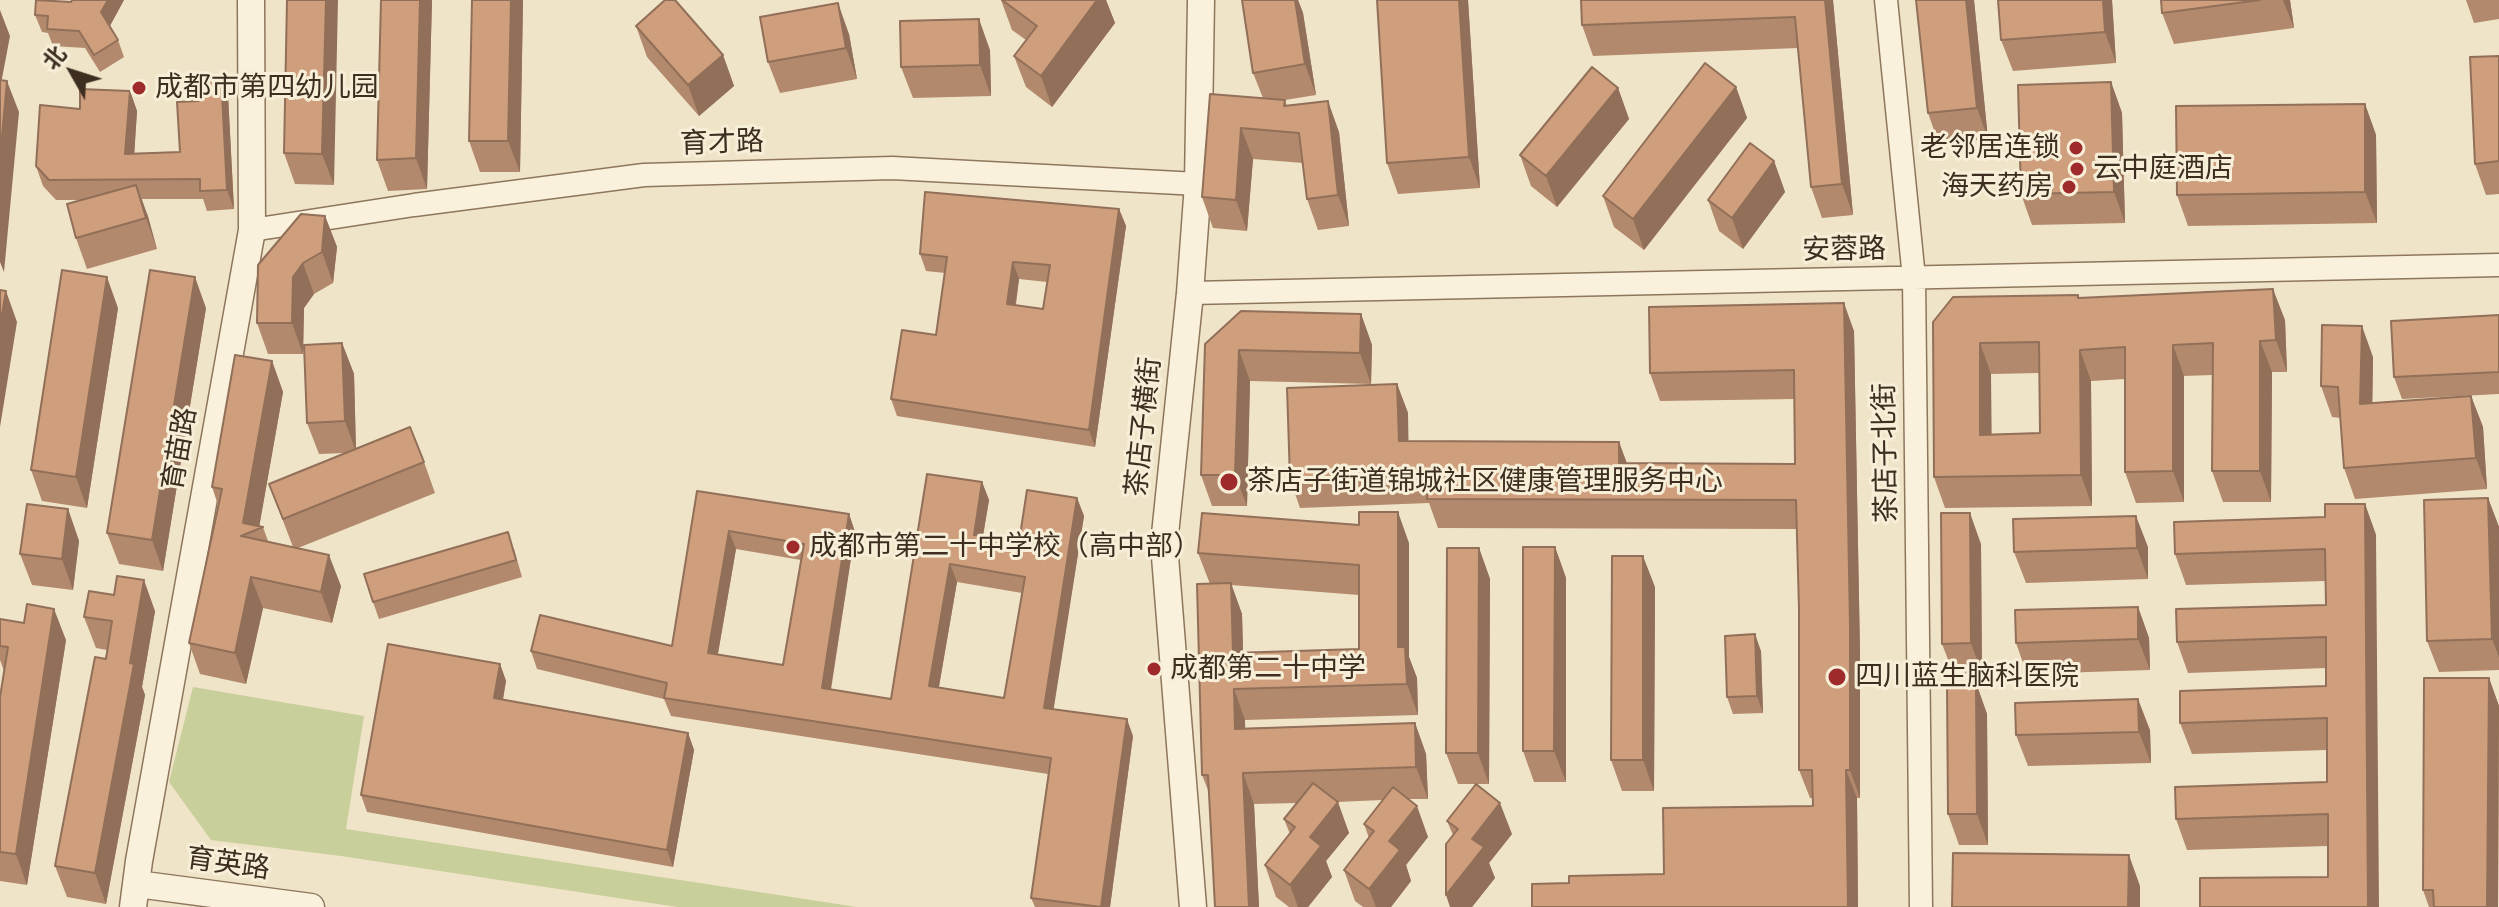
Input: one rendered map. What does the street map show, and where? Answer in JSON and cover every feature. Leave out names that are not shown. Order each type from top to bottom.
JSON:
[{"type":"street","name":"育苗路","points":[[135,895],[252,230],[251,0]]},
{"type":"street","name":"茶店子横街","points":[[1193,907],[1164,544],[1198,184],[1201,0]]},
{"type":"street","name":"茶店子北街","points":[[1886,0],[1914,278],[1921,907]]},
{"type":"street","name":"育才路","points":[[252,230],[644,175],[892,168],[1198,184]]},
{"type":"street","name":"安蓉路","points":[[1190,293],[2499,265]]},
{"type":"street","name":"育英路","points":[[135,895],[311,907]]},
{"type":"green space","points":[[193,687],[364,716],[346,829],[857,907],[677,907],[341,856],[211,840],[169,782]]},
{"type":"building","points":[[36,0],[108,0],[101,12],[118,40],[94,55],[79,31],[47,29],[48,16],[35,15]]},
{"type":"building","points":[[287,0],[326,0],[322,154],[284,153]]},
{"type":"building","points":[[381,0],[420,0],[416,158],[377,160]]},
{"type":"building","points":[[472,0],[511,0],[508,141],[469,141]]},
{"type":"building","points":[[665,0],[675,0],[723,55],[688,85],[636,26]]},
{"type":"building","points":[[1002,0],[1097,0],[1041,76],[1014,56],[1037,26]]},
{"type":"building","points":[[1242,0],[1295,0],[1305,64],[1253,73]]},
{"type":"building","points":[[1377,0],[1459,0],[1469,157],[1387,163]]},
{"type":"building","points":[[1581,0],[1825,0],[1842,184],[1811,187],[1795,17],[1582,25]]},
{"type":"building","points":[[1916,0],[1966,0],[1977,108],[1928,113]]},
{"type":"building","points":[[1998,0],[2103,0],[2105,32],[2001,40]]},
{"type":"building","points":[[2161,0],[2260,0],[2162,13]]},
{"type":"building","points":[[838,3],[846,48],[768,62],[760,17]]},
{"type":"building","points":[[979,19],[980,65],[901,67],[900,21]]},
{"type":"building","points":[[2499,56],[2499,161],[2475,164],[2470,57]]},
{"type":"building","points":[[1705,63],[1736,87],[1633,219],[1603,196]]},
{"type":"building","points":[[1592,67],[1618,88],[1546,176],[1520,155]]},
{"type":"building","points":[[221,75],[227,190],[200,191],[200,179],[49,180],[36,166],[40,105],[80,109],[80,89],[130,91],[125,154],[180,152],[177,102],[199,101],[198,76]]},
{"type":"building","points":[[0,80],[7,81],[0,159]]},
{"type":"building","name":"云中庭酒店","points":[[2111,82],[2114,192],[2021,194],[2018,85]]},
{"type":"building","points":[[1210,94],[1285,100],[1284,106],[1328,101],[1338,195],[1307,199],[1299,133],[1241,128],[1236,200],[1202,197]]},
{"type":"building","points":[[2365,104],[2365,192],[2177,195],[2176,106]]},
{"type":"building","points":[[1750,143],[1774,161],[1732,218],[1708,200]]},
{"type":"building","points":[[136,185],[146,218],[76,238],[67,204]]},
{"type":"building","points":[[925,192],[1119,209],[1089,430],[891,399],[902,330],[936,335],[947,257],[920,254]],"holes":[[[1013,262],[1050,265],[1043,309],[1007,304]]]},
{"type":"building","points":[[301,214],[325,216],[322,252],[303,263],[293,277],[292,323],[257,323],[258,265]]},
{"type":"building","points":[[62,270],[107,277],[76,477],[31,470]]},
{"type":"building","points":[[150,270],[195,277],[152,540],[107,533]]},
{"type":"building","points":[[2273,289],[2276,340],[2260,341],[2260,471],[2212,471],[2213,343],[2173,345],[2173,471],[2125,472],[2125,347],[2080,350],[2081,475],[1934,477],[1933,322],[1953,297],[2078,295],[2078,298]],"holes":[[[2039,342],[2040,433],[1980,435],[1980,343]]]},
{"type":"building","points":[[0,290],[6,291],[0,326]]},
{"type":"building","points":[[1844,303],[1850,625],[1850,770],[1846,770],[1848,907],[1532,907],[1532,884],[1569,883],[1569,876],[1664,874],[1663,808],[1813,806],[1812,770],[1799,770],[1796,500],[1427,499],[1428,474],[1290,479],[1287,388],[1397,384],[1399,441],[1619,442],[1619,463],[1795,464],[1794,370],[1650,373],[1649,307]]},
{"type":"building","points":[[1241,311],[1361,314],[1360,353],[1239,350],[1235,475],[1201,475],[1205,344]]},
{"type":"building","points":[[2499,315],[2499,372],[2394,377],[2391,321]]},
{"type":"building","points":[[2322,325],[2362,326],[2360,404],[2471,396],[2476,458],[2344,468],[2338,387],[2321,386]]},
{"type":"building","points":[[342,343],[345,421],[307,423],[304,345]]},
{"type":"building","points":[[235,355],[272,361],[243,523],[263,527],[241,536],[329,555],[321,592],[251,577],[235,653],[189,643],[222,489],[212,487]]},
{"type":"building","points":[[410,427],[424,462],[283,519],[269,484]]},
{"type":"building","points":[[927,474],[982,482],[974,535],[1019,542],[1027,490],[1077,498],[1044,708],[1127,719],[1101,907],[1031,898],[1051,758],[664,698],[667,683],[531,651],[540,615],[672,646],[697,491],[849,514],[822,688],[891,699]],"holes":[[[729,531],[804,544],[783,665],[708,653]],[[950,564],[1025,577],[1004,698],[929,686]]]},
{"type":"building","points":[[2488,498],[2492,639],[2427,641],[2424,500]]},
{"type":"building","points":[[27,504],[68,509],[62,559],[20,554]]},
{"type":"building","points":[[2325,504],[2365,504],[2368,907],[2200,907],[2200,878],[2328,877],[2328,814],[2176,819],[2175,787],[2327,782],[2327,718],[2180,723],[2180,691],[2326,686],[2326,637],[2177,642],[2176,609],[2326,605],[2325,549],[2175,554],[2174,522],[2325,517]]},
{"type":"building","points":[[1359,512],[1398,512],[1398,647],[1405,647],[1407,684],[1234,689],[1235,729],[1415,723],[1416,767],[1243,773],[1249,907],[1215,907],[1208,775],[1202,775],[1197,584],[1231,583],[1233,653],[1359,649],[1359,565],[1198,553],[1202,513],[1359,525]]},
{"type":"building","points":[[1941,513],[1970,513],[1971,643],[1942,644]]},
{"type":"building","points":[[2136,516],[2137,548],[2014,552],[2013,519]]},
{"type":"building","points":[[508,532],[516,560],[373,602],[364,574]]},
{"type":"building","points":[[1523,547],[1555,547],[1554,751],[1523,751]]},
{"type":"building","points":[[1447,548],[1479,548],[1478,753],[1446,753]]},
{"type":"building","points":[[1612,556],[1643,556],[1643,760],[1611,760]]},
{"type":"building","points":[[117,576],[144,580],[130,663],[134,664],[95,873],[55,866],[95,657],[106,659],[112,621],[84,617],[89,591],[114,595]]},
{"type":"building","points":[[27,604],[54,609],[16,854],[0,852],[0,697],[8,647],[0,646],[0,619],[24,623]]},
{"type":"building","points":[[2138,607],[2138,639],[2016,643],[2015,610]]},
{"type":"building","points":[[1755,634],[1757,696],[1727,697],[1725,636]]},
{"type":"building","points":[[388,644],[500,664],[494,698],[688,733],[667,850],[361,795]]},
{"type":"building","points":[[2424,678],[2489,678],[2487,907],[2434,907],[2433,890],[2423,890]]},
{"type":"building","points":[[1976,683],[1977,814],[1948,814],[1947,684]]},
{"type":"building","points":[[2138,699],[2139,732],[2016,735],[2015,703]]},
{"type":"building","points":[[1313,783],[1338,802],[1310,837],[1321,846],[1290,885],[1265,865],[1295,827],[1284,819]]},
{"type":"building","points":[[1476,784],[1500,803],[1472,839],[1484,847],[1446,895],[1446,844],[1458,829],[1447,821]]},
{"type":"building","points":[[1393,787],[1417,806],[1389,841],[1400,850],[1369,889],[1344,870],[1374,831],[1364,824]]},
{"type":"building","points":[[1953,853],[2129,855],[2128,907],[1952,907]]},
{"type":"place","name":"成都市第四幼儿园","points":[[139,88]]},
{"type":"place","name":"老邻居连锁","points":[[2076,148]]},
{"type":"place","name":"云中庭酒店","points":[[2077,169]]},
{"type":"place","name":"海天药房","points":[[2069,187]]},
{"type":"place","name":"茶店子街道锦城社区健康管理服务中心","points":[[1229,482]]},
{"type":"place","name":"成都市第二十中学校（高中部）","points":[[793,547]]},
{"type":"place","name":"成都第二十中学","points":[[1154,669]]},
{"type":"place","name":"四川蓝生脑科医院","points":[[1837,677]]}]
